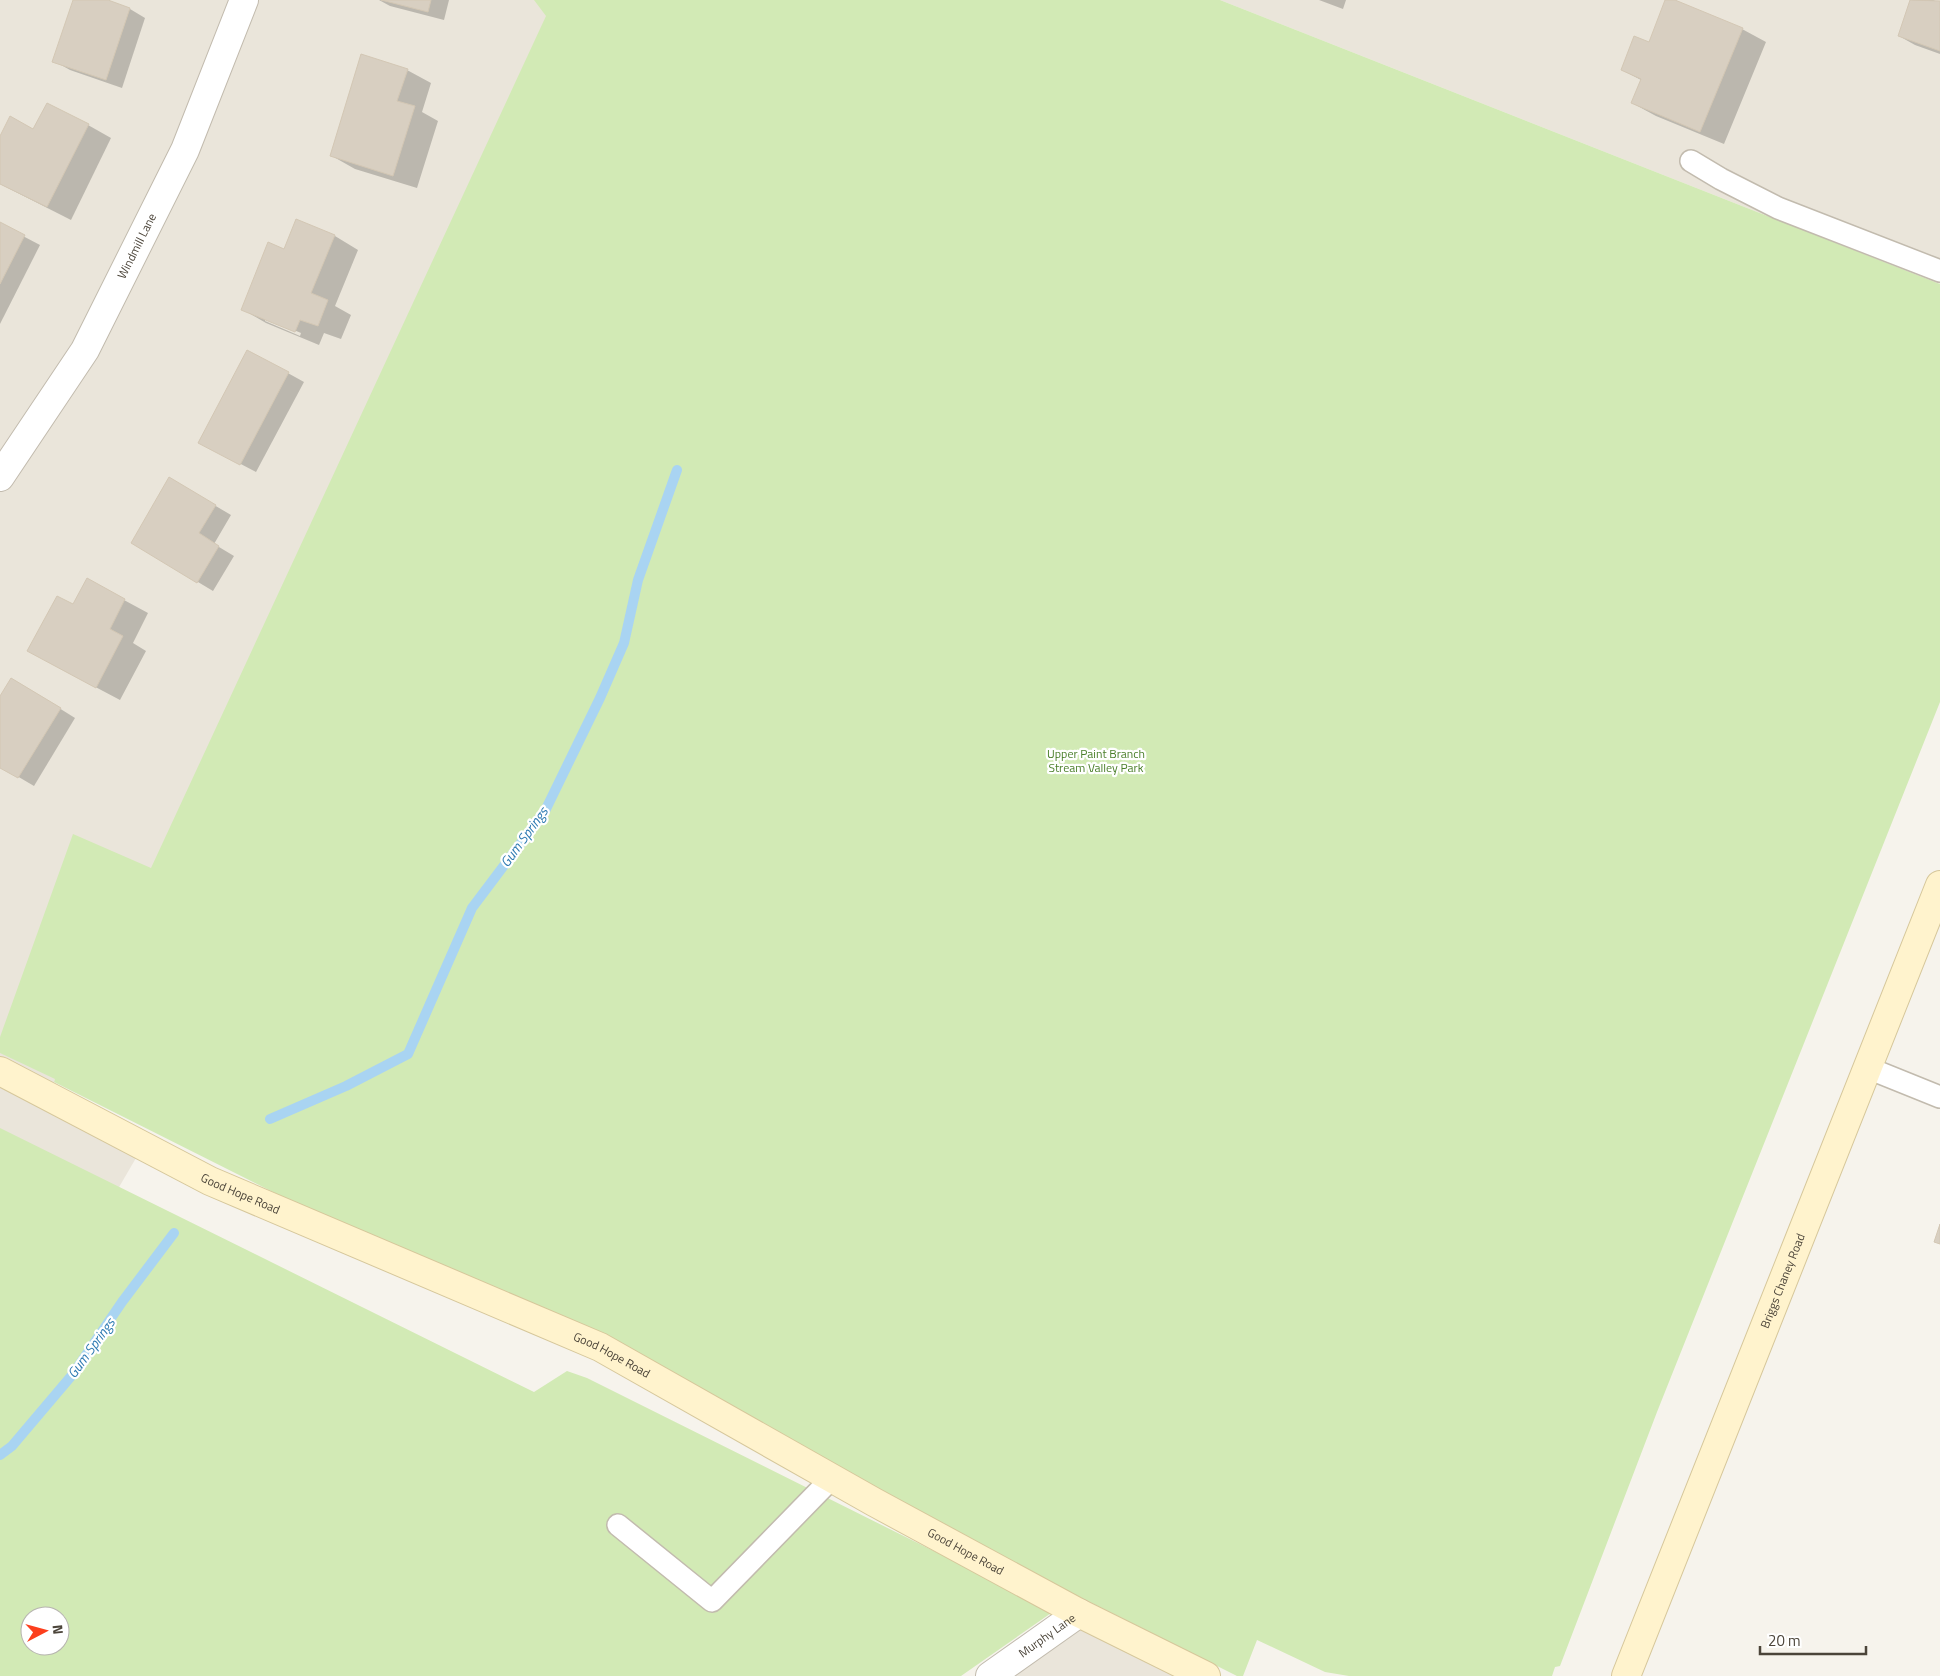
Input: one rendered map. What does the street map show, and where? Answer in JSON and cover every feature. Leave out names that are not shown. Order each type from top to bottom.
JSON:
[{"type":"street","name":"Windmill Lane","points":[[0,476],[84,350],[185,150],[244,0]]},
{"type":"street","name":"Briggs Chaney Road","points":[[1626,1676],[1868,1068],[1931,932],[1940,885]]},
{"type":"street","name":"Good Hope Road","points":[[0,1071],[210,1181],[600,1347],[832,1478],[1079,1613],[1206,1676]]},
{"type":"street","name":"Murphy Lane","points":[[990,1676],[1079,1613]]},
{"type":"lane","points":[[1691,161],[1721,179],[1778,208],[1940,272]]},
{"type":"lane","points":[[1868,1068],[1940,1096]]},
{"type":"lane","points":[[618,1526],[712,1601],[832,1478]]},
{"type":"shaded area","points":[[0,0],[554,0],[54,1082],[60,1102],[143,1146],[115,1194],[0,1270]]},
{"type":"shaded area","points":[[1220,0],[1940,0],[1940,284]]},
{"type":"shaded area","points":[[1079,1613],[1206,1676],[990,1676]]},
{"type":"green space","name":"Upper Paint Branch Stream Valley Park","points":[[534,0],[1220,0],[1940,284],[1940,702],[1657,1412],[1560,1666],[1555,1667],[1552,1676],[1349,1676],[1325,1672],[1257,1640],[1243,1676],[1237,1676],[54,1082],[55,1079],[0,1053],[0,1037],[73,834],[151,868],[546,16]]},
{"type":"green space","points":[[0,1128],[534,1392],[567,1371],[587,1378],[1054,1611],[961,1676],[0,1676]]},
{"type":"building","points":[[73,0],[108,0],[130,8],[106,80],[52,62]]},
{"type":"building","points":[[381,0],[431,0],[428,12]]},
{"type":"building","points":[[1665,0],[1675,0],[1743,28],[1700,132],[1631,103],[1641,79],[1621,70],[1634,36],[1649,42]]},
{"type":"building","points":[[1910,0],[1940,1],[1940,51],[1898,36]]},
{"type":"building","points":[[361,54],[408,69],[397,101],[415,106],[393,176],[330,156]]},
{"type":"building","points":[[47,103],[89,124],[47,207],[0,184],[0,136],[10,116],[33,129]]},
{"type":"building","points":[[296,219],[335,235],[311,293],[328,300],[318,326],[300,320],[295,332],[241,310],[268,242],[284,249]]},
{"type":"building","points":[[0,222],[25,235],[0,284]]},
{"type":"building","points":[[247,350],[289,372],[240,465],[198,443]]},
{"type":"building","points":[[169,477],[216,505],[199,533],[219,546],[197,583],[131,543]]},
{"type":"building","points":[[87,578],[125,599],[110,629],[123,636],[96,688],[27,651],[57,596],[73,604]]},
{"type":"building","points":[[11,678],[61,708],[18,778],[0,768],[0,696]]},
{"type":"building","points":[[1940,1224],[1940,1244],[1934,1242]]},
{"type":"waterway","name":"Gum Springs","points":[[270,1119],[346,1086],[408,1054],[472,908],[545,811],[600,698],[624,643],[638,580],[677,470]]},
{"type":"waterway","name":"Gum Springs","points":[[0,1455],[12,1446],[73,1374],[122,1302],[174,1233]]}]
